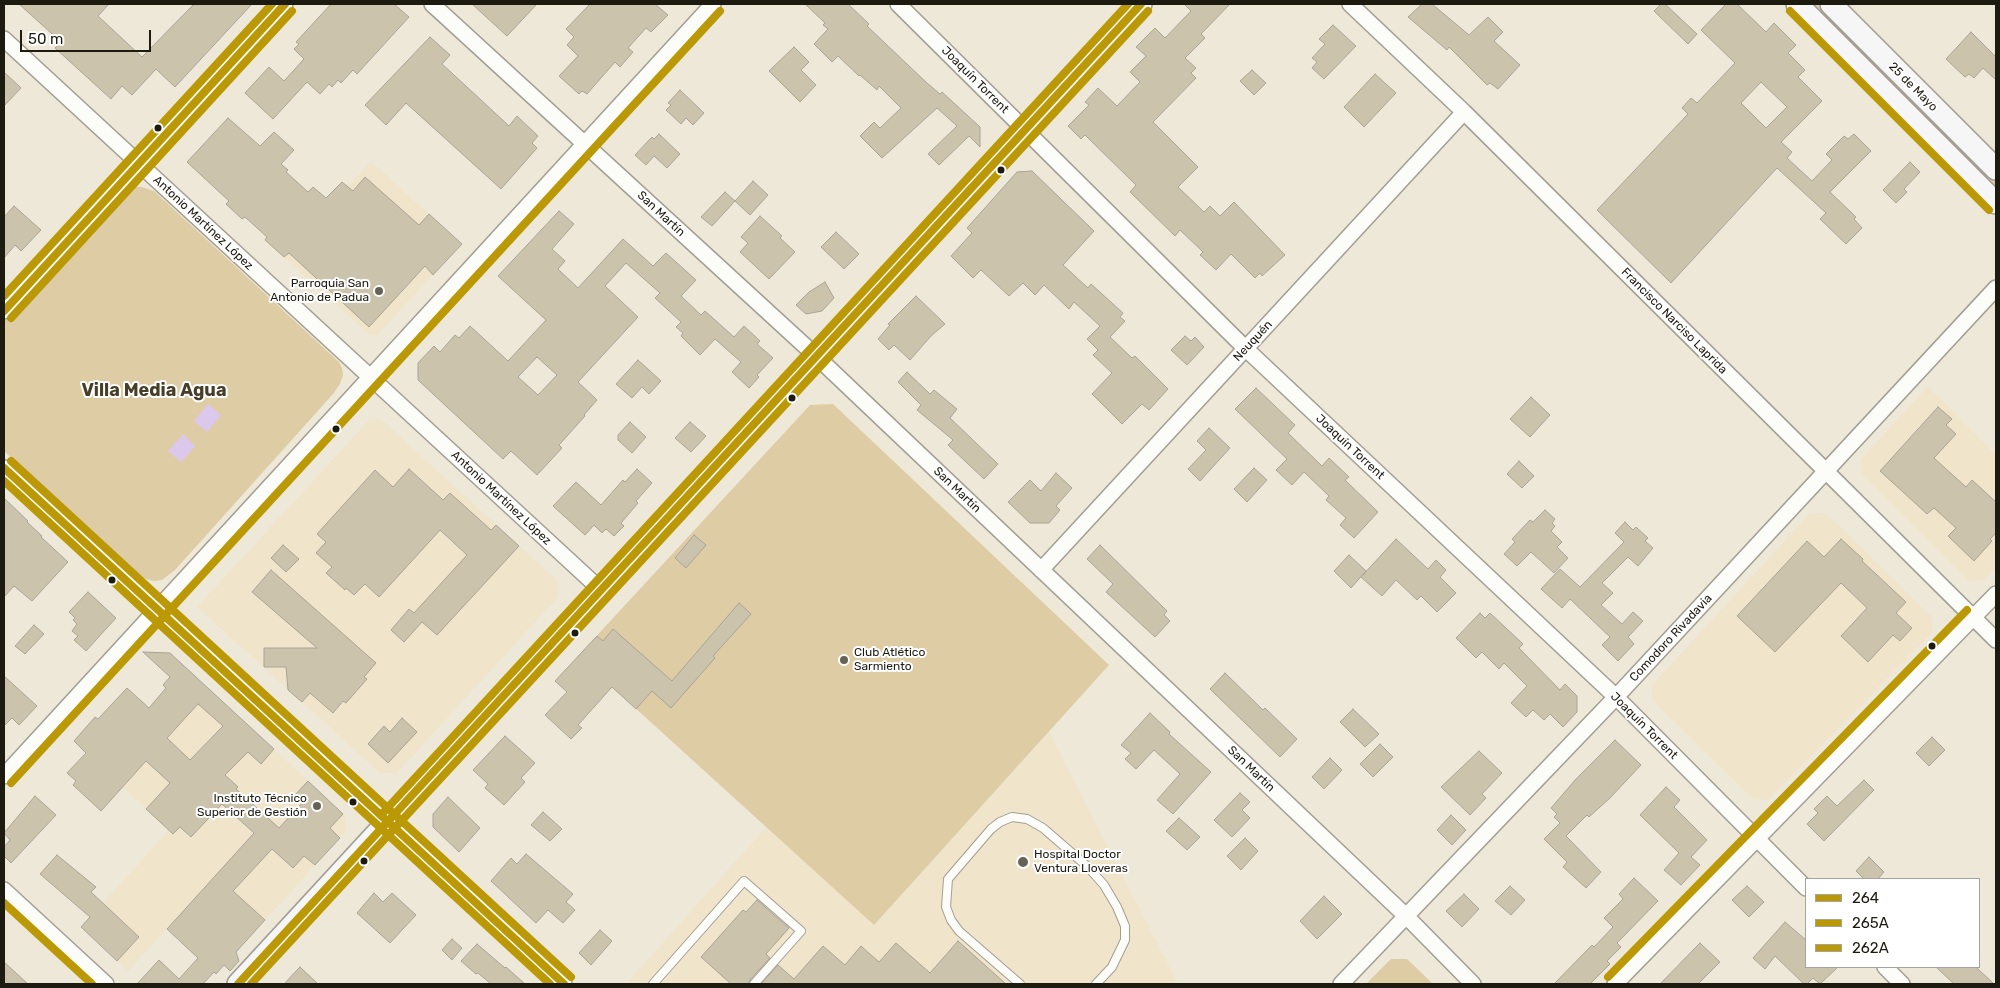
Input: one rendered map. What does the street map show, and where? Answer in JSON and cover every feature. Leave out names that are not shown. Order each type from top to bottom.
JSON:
[{"type":"main road","points":[[238,984],[1141,4]]},
{"type":"main road","name":"25 de Mayo","points":[[1797,4],[1996,203]]},
{"type":"main road","name":"25 de Mayo","points":[[1830,4],[1996,170]]},
{"type":"street","points":[[4,311],[285,4]]},
{"type":"street","name":"San Martín","points":[[432,4],[816,356],[1406,916],[1473,984]]},
{"type":"street","points":[[4,776],[713,4]]},
{"type":"street","name":"Joaquín Torrent","points":[[898,4],[1246,349],[1616,697],[1805,887]]},
{"type":"street","name":"Francisco Narciso Laprida","points":[[1350,4],[1464,112],[1996,640]]},
{"type":"street","name":"Antonio Martínez López","points":[[4,39],[601,590]]},
{"type":"street","name":"Neuquén","points":[[1041,570],[1464,112]]},
{"type":"street","name":"Comodoro Rivadavia","points":[[1341,984],[1616,697],[1996,288]]},
{"type":"street","points":[[4,468],[564,984]]},
{"type":"street","points":[[1615,984],[1996,594]]},
{"type":"street","points":[[4,890],[106,984]]},
{"type":"street","points":[[1886,968],[1898,983]]},
{"type":"lane","points":[[1020,984],[959,931],[951,920],[946,907],[948,879],[991,828],[1000,822],[1012,818],[1027,818],[1043,828],[1088,867],[1104,885],[1117,907],[1125,926],[1125,940],[1112,967],[1096,984]]},
{"type":"lane","points":[[653,984],[744,881],[801,931],[754,984]]},
{"type":"shaded area","points":[[1810,4],[1817,4],[1996,181],[1996,189]]},
{"type":"shaded area","points":[[371,161],[462,244],[377,335],[370,335],[284,257]]},
{"type":"shaded area","points":[[134,187],[142,187],[154,191],[339,362],[343,375],[340,384],[333,394],[175,570],[162,580],[154,581],[137,574],[4,451],[4,321],[118,196]]},
{"type":"shaded area","points":[[1928,386],[1996,455],[1996,568],[1984,580],[1968,581],[1861,474],[1861,459]]},
{"type":"shaded area","points":[[208,404],[221,415],[207,432],[194,421]]},
{"type":"shaded area","name":"Club Atlético Sarmiento","points":[[833,404],[1109,665],[874,925],[578,656],[810,405]]},
{"type":"shaded area","points":[[370,419],[382,420],[557,580],[558,597],[397,773],[380,773],[197,607]]},
{"type":"shaded area","points":[[183,434],[195,446],[181,462],[168,451]]},
{"type":"shaded area","points":[[1810,513],[1826,513],[1932,617],[1932,633],[1768,800],[1753,799],[1652,700],[1652,685]]},
{"type":"shaded area","points":[[210,690],[345,815],[346,831],[265,920],[216,875],[128,971],[81,927],[169,830],[123,787]]},
{"type":"shaded area","name":"Hospital Doctor Ventura Lloveras","points":[[1049,732],[1178,984],[626,984],[766,827],[874,924]]},
{"type":"shaded area","points":[[1391,959],[1407,959],[1433,984],[1366,984]]},
{"type":"building","points":[[19,4],[109,4],[98,16],[142,57],[194,4],[252,4],[175,87],[156,69],[132,95],[122,86],[111,99],[55,48],[61,42]]},
{"type":"building","points":[[331,4],[394,4],[409,17],[357,74],[353,70],[341,83],[338,80],[332,87],[329,84],[320,94],[307,82],[273,119],[245,93],[269,67],[284,81],[304,59],[294,49],[299,44],[296,42]]},
{"type":"building","points":[[472,4],[537,4],[507,36]]},
{"type":"building","points":[[590,4],[655,4],[668,15],[651,32],[646,28],[628,48],[633,52],[620,67],[615,62],[587,94],[582,91],[579,94],[559,76],[578,56],[567,45],[574,37],[566,29]]},
{"type":"building","points":[[805,4],[848,4],[869,24],[867,26],[927,83],[940,94],[942,92],[980,127],[980,147],[969,136],[939,165],[928,154],[957,126],[937,108],[882,158],[860,136],[874,122],[880,128],[901,108],[879,86],[877,90],[838,56],[832,62],[814,44],[828,29],[823,25],[825,23]]},
{"type":"building","points":[[1184,4],[1230,4],[1201,34],[1205,38],[1185,58],[1196,68],[1191,73],[1196,78],[1153,122],[1198,167],[1178,187],[1204,212],[1210,206],[1220,216],[1234,202],[1285,255],[1262,276],[1260,273],[1255,278],[1231,254],[1216,270],[1200,255],[1203,252],[1180,230],[1175,236],[1130,192],[1136,185],[1085,135],[1081,139],[1068,126],[1089,105],[1085,102],[1098,88],[1117,106],[1140,82],[1130,72],[1146,56],[1136,47],[1155,28],[1165,38],[1191,11]]},
{"type":"building","points":[[1422,4],[1432,4],[1469,35],[1488,17],[1503,32],[1494,41],[1520,65],[1498,89],[1490,83],[1487,85],[1449,47],[1447,50],[1408,17]]},
{"type":"building","points":[[1661,4],[1665,4],[1697,34],[1688,44],[1654,11]]},
{"type":"building","points":[[1726,4],[1737,4],[1766,32],[1774,23],[1796,45],[1788,53],[1805,70],[1798,77],[1822,101],[1781,142],[1792,152],[1787,158],[1812,181],[1832,160],[1826,154],[1844,136],[1848,139],[1854,134],[1871,151],[1830,192],[1856,217],[1854,219],[1862,228],[1846,244],[1820,219],[1826,213],[1777,168],[1671,283],[1597,210],[1688,114],[1682,108],[1691,98],[1697,103],[1735,63],[1701,30]],"holes":[[[1761,82],[1787,107],[1766,128],[1741,103]]]},
{"type":"building","points":[[1333,25],[1356,46],[1324,79],[1312,68],[1317,62],[1312,58],[1325,44],[1319,39]]},
{"type":"building","points":[[1971,32],[1996,57],[1996,80],[1983,68],[1974,78],[1969,74],[1965,77],[1946,59]]},
{"type":"building","points":[[430,37],[450,55],[442,64],[509,126],[517,116],[538,136],[532,143],[537,148],[501,189],[406,103],[386,125],[365,105]]},
{"type":"building","points":[[794,47],[809,62],[801,70],[816,85],[800,102],[769,71]]},
{"type":"building","points":[[1252,70],[1266,83],[1254,95],[1240,81]]},
{"type":"building","points":[[4,72],[21,88],[4,106]]},
{"type":"building","points":[[1375,74],[1396,93],[1364,127],[1344,107]]},
{"type":"building","points":[[680,90],[704,113],[693,125],[686,118],[681,124],[666,110],[671,105],[668,103]]},
{"type":"building","points":[[228,118],[260,146],[274,132],[294,150],[281,164],[288,170],[286,172],[308,192],[313,187],[326,198],[342,182],[353,191],[365,177],[419,225],[429,214],[462,244],[433,275],[425,266],[369,327],[289,253],[284,257],[265,240],[267,237],[245,217],[242,219],[226,204],[229,201],[187,162]]},
{"type":"building","points":[[659,134],[680,154],[667,168],[654,156],[646,165],[635,155],[652,137],[654,139]]},
{"type":"building","points":[[1910,162],[1920,172],[1904,189],[1907,192],[1896,203],[1883,190]]},
{"type":"building","points":[[1032,171],[1094,231],[1063,265],[1088,288],[1091,284],[1123,313],[1120,317],[1125,321],[1110,337],[1132,358],[1135,356],[1168,389],[1149,410],[1142,404],[1122,424],[1092,394],[1112,373],[1093,355],[1098,350],[1087,339],[1100,326],[1074,302],[1069,309],[1044,285],[1035,295],[1023,283],[1009,296],[981,270],[973,278],[951,256],[972,233],[967,228],[1017,172]]},
{"type":"building","points":[[753,181],[768,195],[750,215],[735,201]]},
{"type":"building","points":[[725,192],[735,201],[712,226],[701,217]]},
{"type":"building","points":[[14,206],[41,230],[21,251],[15,245],[4,258],[4,217]]},
{"type":"building","points":[[559,211],[574,224],[552,249],[565,261],[558,269],[578,288],[623,239],[653,266],[666,253],[696,280],[681,296],[701,315],[705,311],[734,337],[744,326],[760,341],[757,344],[773,358],[757,375],[759,377],[749,388],[732,372],[741,362],[715,339],[700,355],[681,336],[683,333],[676,327],[681,322],[655,298],[660,293],[626,263],[605,286],[638,317],[578,382],[597,400],[559,445],[562,448],[537,475],[511,451],[503,459],[418,380],[418,363],[434,346],[440,352],[455,335],[459,338],[470,326],[508,361],[546,320],[498,276]],"holes":[[[537,357],[557,375],[538,395],[518,377]]]},
{"type":"building","points":[[760,216],[782,236],[780,238],[795,252],[769,279],[740,252],[748,243],[741,237]]},
{"type":"building","points":[[836,232],[859,254],[844,269],[821,247]]},
{"type":"building","points":[[825,282],[834,298],[822,311],[806,314],[796,305],[809,292]]},
{"type":"building","points":[[916,296],[945,324],[931,336],[910,360],[894,345],[889,350],[878,339],[890,325],[888,324]]},
{"type":"building","points":[[1185,336],[1191,341],[1195,337],[1204,347],[1187,365],[1171,350]]},
{"type":"building","points":[[638,360],[661,381],[649,394],[642,387],[632,398],[616,384]]},
{"type":"building","points":[[907,372],[930,394],[934,390],[957,409],[950,418],[998,464],[984,479],[948,445],[953,440],[917,410],[921,405],[898,382]]},
{"type":"building","points":[[1256,388],[1295,425],[1288,433],[1322,466],[1329,458],[1349,477],[1345,480],[1378,512],[1354,538],[1340,525],[1346,518],[1326,500],[1329,496],[1304,472],[1292,485],[1276,470],[1287,459],[1235,409]]},
{"type":"building","points":[[1531,397],[1550,415],[1530,437],[1510,419]]},
{"type":"building","points":[[1938,407],[1952,419],[1946,425],[1956,434],[1934,458],[1966,487],[1972,480],[1996,502],[1996,533],[1990,539],[1992,541],[1974,561],[1948,536],[1956,528],[1934,508],[1927,514],[1880,471]]},
{"type":"building","points":[[630,422],[646,437],[632,453],[618,440],[618,435]]},
{"type":"building","points":[[690,422],[706,436],[691,452],[675,438]]},
{"type":"building","points":[[1209,428],[1230,448],[1200,481],[1188,469],[1206,450],[1197,441]]},
{"type":"building","points":[[1519,461],[1534,476],[1522,488],[1507,474]]},
{"type":"building","points":[[1254,468],[1267,480],[1247,502],[1234,489]]},
{"type":"building","points":[[409,469],[443,500],[450,493],[491,530],[496,525],[519,546],[437,635],[422,622],[404,642],[391,630],[409,609],[414,613],[467,555],[440,530],[379,597],[365,584],[354,595],[346,588],[345,590],[326,573],[332,567],[316,553],[326,542],[317,534],[375,470],[393,487]]},
{"type":"building","points":[[637,469],[652,483],[636,501],[638,503],[621,523],[624,526],[614,536],[606,529],[602,533],[594,525],[585,535],[553,506],[576,482],[601,505],[623,480],[625,482]]},
{"type":"building","points":[[1056,473],[1072,488],[1056,506],[1060,510],[1049,523],[1030,523],[1008,502],[1030,480],[1041,491]]},
{"type":"building","points":[[4,498],[68,562],[32,601],[14,586],[4,597]]},
{"type":"building","points":[[1545,510],[1555,519],[1552,523],[1555,526],[1551,531],[1562,542],[1557,547],[1568,558],[1554,573],[1531,552],[1517,566],[1504,554],[1515,542],[1512,539],[1530,520],[1533,522]]},
{"type":"building","points":[[1625,522],[1633,530],[1636,527],[1648,538],[1645,541],[1653,548],[1638,566],[1628,557],[1602,583],[1613,593],[1601,605],[1622,624],[1633,612],[1643,621],[1628,637],[1634,644],[1618,661],[1602,645],[1610,637],[1570,599],[1562,608],[1541,589],[1560,569],[1580,587],[1624,542],[1615,533]]},
{"type":"building","points":[[694,535],[706,545],[686,568],[675,558]]},
{"type":"building","points":[[1396,539],[1428,569],[1436,560],[1446,570],[1440,577],[1456,593],[1437,612],[1421,596],[1417,600],[1396,580],[1382,596],[1361,577]]},
{"type":"building","points":[[1841,539],[1906,602],[1896,613],[1912,628],[1900,641],[1893,635],[1868,662],[1841,636],[1867,608],[1841,583],[1775,652],[1737,616],[1807,541],[1824,557]]},
{"type":"building","points":[[283,545],[299,559],[286,572],[271,558]]},
{"type":"building","points":[[1100,545],[1167,611],[1164,615],[1170,621],[1155,637],[1106,592],[1113,584],[1087,559]]},
{"type":"building","points":[[1349,555],[1366,571],[1351,588],[1334,571]]},
{"type":"building","points":[[271,570],[376,663],[364,677],[367,679],[346,703],[343,701],[333,713],[310,693],[302,702],[288,690],[286,667],[264,667],[264,648],[317,648],[252,592]]},
{"type":"building","points":[[88,592],[116,618],[86,651],[74,640],[78,636],[72,631],[77,624],[73,620],[75,618],[69,612]]},
{"type":"building","points":[[739,603],[751,614],[713,656],[715,658],[671,708],[652,691],[636,709],[612,687],[578,725],[582,728],[571,739],[545,715],[567,692],[555,681],[597,636],[603,641],[613,629],[672,681]]},
{"type":"building","points":[[1480,613],[1485,618],[1490,613],[1523,644],[1519,648],[1560,690],[1565,684],[1577,696],[1577,712],[1563,727],[1550,714],[1544,720],[1533,710],[1526,717],[1511,703],[1527,686],[1504,663],[1499,669],[1482,652],[1476,658],[1456,638]]},
{"type":"building","points":[[34,625],[44,634],[25,654],[15,646]]},
{"type":"building","points":[[143,652],[170,653],[274,749],[261,764],[248,752],[225,775],[238,787],[236,789],[279,828],[303,802],[295,795],[308,781],[343,814],[330,828],[340,838],[315,865],[304,856],[293,868],[272,849],[233,891],[265,920],[236,952],[239,961],[230,971],[224,965],[216,974],[214,972],[203,984],[137,984],[159,960],[179,979],[198,958],[167,929],[254,833],[222,804],[191,837],[180,827],[173,834],[146,809],[170,783],[146,761],[101,811],[73,785],[76,781],[67,773],[86,753],[74,741],[95,717],[98,719],[127,688],[149,708],[166,688],[163,685],[170,677]],"holes":[[[198,704],[223,726],[190,760],[167,738]]]},
{"type":"building","points":[[1225,673],[1263,710],[1265,708],[1297,739],[1280,757],[1210,689]]},
{"type":"building","points":[[4,676],[37,706],[19,725],[12,718],[4,726]]},
{"type":"building","points":[[1353,709],[1379,734],[1365,747],[1340,722]]},
{"type":"building","points":[[1150,713],[1170,732],[1169,734],[1211,772],[1173,814],[1157,800],[1180,774],[1154,750],[1136,769],[1125,759],[1131,753],[1121,745]]},
{"type":"building","points":[[402,718],[417,732],[388,763],[368,744],[384,726],[390,732]]},
{"type":"building","points":[[505,736],[535,763],[521,778],[525,782],[504,805],[485,788],[488,784],[473,770]]},
{"type":"building","points":[[1932,737],[1945,750],[1929,766],[1916,753]]},
{"type":"building","points":[[1615,740],[1641,765],[1610,798],[1589,817],[1587,815],[1566,836],[1601,872],[1586,888],[1563,867],[1567,862],[1544,839],[1560,823],[1554,817],[1557,814],[1551,808],[1576,779]]},
{"type":"building","points":[[1380,744],[1393,757],[1373,777],[1360,764]]},
{"type":"building","points":[[1479,751],[1502,773],[1482,794],[1486,798],[1470,815],[1441,787]]},
{"type":"building","points":[[1330,758],[1342,770],[1324,789],[1312,777]]},
{"type":"building","points":[[1864,780],[1874,790],[1824,841],[1807,824],[1818,813],[1814,809],[1827,796],[1837,806]]},
{"type":"building","points":[[1666,787],[1680,800],[1674,807],[1707,840],[1691,857],[1700,865],[1681,885],[1664,870],[1679,853],[1640,815]]},
{"type":"building","points":[[1240,793],[1250,802],[1242,810],[1250,818],[1232,837],[1214,820]]},
{"type":"building","points":[[35,796],[56,815],[11,863],[4,856],[4,847],[10,840],[4,833]]},
{"type":"building","points":[[448,797],[480,828],[459,852],[433,827],[433,814]]},
{"type":"building","points":[[543,812],[562,829],[550,841],[531,825]]},
{"type":"building","points":[[1451,815],[1466,830],[1452,845],[1437,830]]},
{"type":"building","points":[[1179,818],[1200,837],[1187,850],[1166,831]]},
{"type":"building","points":[[1245,838],[1258,851],[1241,870],[1227,856]]},
{"type":"building","points":[[526,854],[573,894],[566,902],[575,910],[563,923],[548,910],[536,923],[491,881],[511,858],[517,864]]},
{"type":"building","points":[[57,855],[96,887],[91,892],[139,937],[117,961],[81,927],[90,917],[40,874]]},
{"type":"building","points":[[1869,857],[1884,872],[1879,878],[1863,878],[1856,871]]},
{"type":"building","points":[[1634,878],[1658,901],[1617,943],[1621,947],[1607,961],[1610,964],[1590,984],[1554,984],[1592,945],[1594,947],[1613,927],[1604,918],[1623,899],[1619,894]]},
{"type":"building","points":[[1510,886],[1525,900],[1511,915],[1495,901]]},
{"type":"building","points":[[1747,886],[1764,902],[1749,917],[1732,900]]},
{"type":"building","points":[[374,893],[383,902],[392,893],[416,915],[390,943],[357,913]]},
{"type":"building","points":[[1464,894],[1479,909],[1462,927],[1446,911]]},
{"type":"building","points":[[1324,896],[1342,914],[1317,939],[1300,921]]},
{"type":"building","points":[[757,900],[789,928],[766,954],[770,958],[750,980],[749,984],[731,984],[701,957],[743,910],[746,912]]},
{"type":"building","points":[[1785,922],[1805,939],[1805,968],[1837,968],[1820,984],[1813,978],[1807,984],[1804,984],[1775,956],[1765,969],[1753,958]]},
{"type":"building","points":[[600,930],[612,941],[591,965],[579,953]]},
{"type":"building","points":[[452,939],[462,948],[452,960],[442,950]]},
{"type":"building","points":[[958,941],[1006,984],[761,984],[778,965],[794,979],[823,946],[845,965],[861,946],[879,962],[896,943],[930,973]]},
{"type":"building","points":[[1700,943],[1720,962],[1698,984],[1660,984]]},
{"type":"building","points":[[477,944],[525,984],[491,984],[478,973],[476,974],[461,961]]},
{"type":"building","points":[[4,962],[28,984],[4,984]]},
{"type":"building","points":[[300,967],[318,984],[284,984]]},
{"type":"building","points":[[1937,968],[1977,968],[1994,984],[1954,984]]},
{"type":"transit line","name":"262A","points":[[4,296],[272,4]]},
{"type":"transit line","name":"264","points":[[4,311],[285,4]]},
{"type":"transit line","name":"262A","points":[[381,815],[1128,4]]},
{"type":"transit line","name":"264","points":[[238,984],[1141,4]]},
{"type":"transit line","name":"265A","points":[[11,318],[292,11]]},
{"type":"transit line","name":"265A","points":[[11,783],[720,11]]},
{"type":"transit line","name":"265A","points":[[251,984],[1148,11]]},
{"type":"transit line","name":"265A","points":[[1790,11],[1989,210]]},
{"type":"transit line","name":"262A","points":[[11,461],[571,977]]},
{"type":"transit line","name":"264","points":[[4,468],[564,984]]},
{"type":"transit line","name":"265A","points":[[4,481],[550,984]]},
{"type":"transit line","name":"262A","points":[[1608,977],[1967,610]]},
{"type":"transit line","name":"265A","points":[[4,903],[92,984]]},
{"type":"place","name":"Parroquia San Antonio de Padua","points":[[379,291]]},
{"type":"place","name":"Club Atlético Sarmiento","points":[[844,660]]},
{"type":"place","name":"Instituto Técnico Superior de Gestión","points":[[317,806]]},
{"type":"place","name":"Hospital Doctor Ventura Lloveras","points":[[1023,862]]},
{"type":"district","name":"Villa Media Agua","points":[[154,391]]}]
